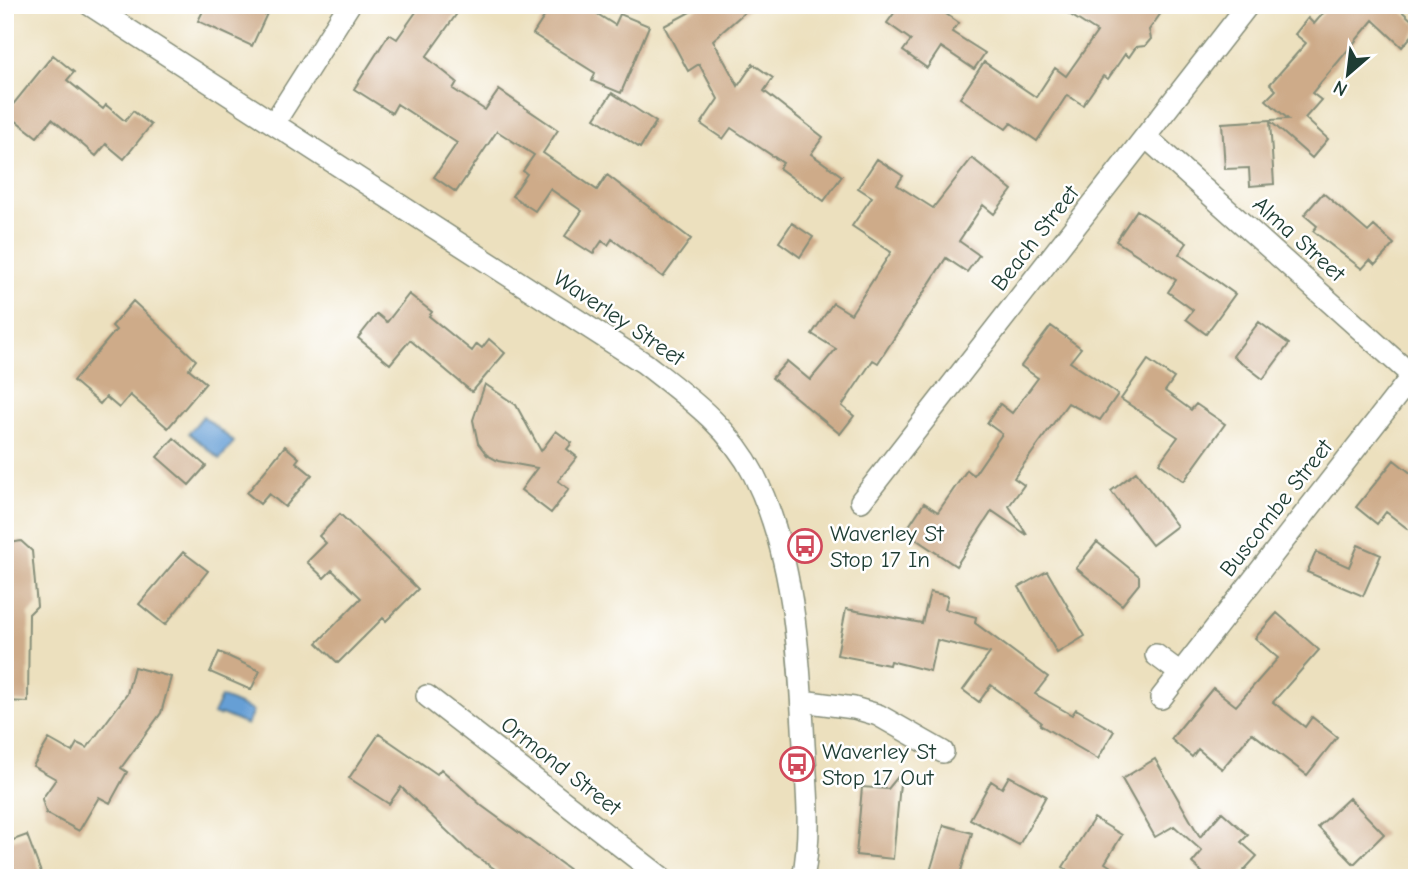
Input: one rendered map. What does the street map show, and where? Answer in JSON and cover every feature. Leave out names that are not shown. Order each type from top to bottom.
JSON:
[{"type":"street","name":"Waverley Street","points":[[90,5],[644,363],[709,416],[733,443],[754,474],[776,533],[787,579],[802,701],[808,806],[803,878]]},
{"type":"street","points":[[274,123],[349,5]]},
{"type":"street","name":"Beach Street","points":[[861,501],[1147,138],[1248,5]]},
{"type":"street","name":"Alma Street","points":[[1147,138],[1415,378]]},
{"type":"street","name":"Buscombe Street","points":[[1161,698],[1415,378]]},
{"type":"street","points":[[1156,655],[1180,673]]},
{"type":"street","name":"Ormond Street","points":[[428,696],[662,878]]},
{"type":"street","points":[[802,701],[854,708],[878,715],[943,752]]},
{"type":"water","points":[[203,416],[234,442],[220,459],[189,433]]},
{"type":"water","points":[[221,697],[253,711],[247,725],[221,714],[213,714]]},
{"type":"building","points":[[206,5],[271,5],[252,46],[198,21]]},
{"type":"building","points":[[421,5],[463,5],[426,57],[457,82],[453,89],[485,110],[499,90],[558,130],[543,153],[597,190],[607,175],[691,239],[663,277],[612,239],[608,245],[602,241],[593,254],[565,236],[582,211],[550,189],[535,211],[512,196],[527,174],[523,171],[534,155],[497,131],[456,192],[434,177],[457,143],[397,104],[392,113],[354,89],[389,34],[397,39]]},
{"type":"building","points":[[552,5],[583,5],[615,25],[620,14],[649,26],[621,93],[592,81],[595,73],[533,34]]},
{"type":"building","points":[[703,5],[753,5],[713,40],[738,86],[753,64],[773,78],[764,91],[823,137],[811,154],[842,176],[824,201],[779,168],[783,163],[731,128],[723,139],[701,124],[718,99],[699,64],[688,71],[664,26]]},
{"type":"building","points":[[900,5],[933,5],[959,23],[952,32],[985,53],[974,69],[941,47],[927,68],[903,51],[911,40],[887,23]]},
{"type":"building","points":[[1055,5],[1150,5],[1161,13],[1149,30],[1151,39],[1145,46],[1136,47],[1129,57],[1125,54],[1108,79],[1103,76],[1083,105],[1067,95],[1037,141],[1011,123],[1006,129],[960,98],[984,62],[1036,97],[1055,68],[1066,76],[1097,32]]},
{"type":"building","points":[[1330,5],[1395,5],[1417,25],[1417,30],[1402,47],[1373,20],[1312,93],[1321,100],[1305,118],[1328,139],[1312,158],[1270,121],[1274,184],[1250,186],[1249,168],[1225,169],[1222,123],[1288,119],[1266,100],[1276,90],[1270,84],[1306,43],[1295,34],[1308,18],[1314,24]]},
{"type":"building","points":[[53,55],[74,72],[67,80],[103,109],[106,105],[125,121],[133,111],[151,125],[124,159],[106,144],[96,156],[52,119],[37,137],[6,113]]},
{"type":"building","points":[[612,93],[656,122],[640,148],[595,118]]},
{"type":"building","points":[[972,158],[1012,190],[994,214],[983,205],[959,241],[979,255],[967,272],[946,258],[878,363],[873,360],[842,406],[854,416],[840,434],[772,378],[787,361],[810,380],[836,349],[812,334],[833,303],[851,314],[891,252],[852,226],[872,197],[858,188],[877,159],[903,176],[897,185],[933,208]]},
{"type":"building","points":[[1323,193],[1368,232],[1374,226],[1394,244],[1375,265],[1370,260],[1362,269],[1313,231],[1317,226],[1304,215]]},
{"type":"building","points":[[1137,210],[1187,243],[1179,254],[1235,294],[1206,334],[1186,319],[1193,310],[1168,292],[1176,280],[1116,241]]},
{"type":"building","points":[[792,223],[813,237],[800,257],[779,242]]},
{"type":"building","points":[[409,294],[432,312],[429,316],[472,351],[477,344],[482,348],[489,339],[505,353],[472,392],[410,340],[390,364],[358,338],[377,314],[387,322]]},
{"type":"building","points":[[133,301],[196,360],[189,369],[206,383],[168,428],[130,395],[119,408],[106,397],[100,404],[73,381],[116,330],[112,326]]},
{"type":"building","points":[[1259,322],[1289,344],[1263,379],[1233,356]]},
{"type":"building","points":[[1051,326],[1081,348],[1070,362],[1118,394],[1100,420],[1068,403],[1014,478],[1024,485],[1009,506],[1027,535],[992,511],[956,566],[905,532],[924,503],[938,512],[967,470],[974,475],[1002,434],[987,423],[1000,404],[1012,413],[1038,378],[1021,366]]},
{"type":"building","points":[[1148,360],[1174,378],[1165,391],[1191,410],[1196,404],[1225,424],[1184,481],[1159,463],[1178,437],[1121,399]]},
{"type":"building","points":[[485,384],[516,405],[541,451],[556,431],[572,443],[567,449],[577,457],[558,481],[569,489],[551,513],[521,490],[537,468],[498,461],[487,455],[478,443],[473,420]]},
{"type":"building","points":[[174,438],[206,466],[189,485],[157,457]]},
{"type":"building","points":[[285,446],[299,458],[296,462],[312,475],[285,507],[269,494],[260,504],[247,493]]},
{"type":"building","points":[[1394,460],[1417,478],[1417,536],[1386,512],[1377,524],[1356,507]]},
{"type":"building","points":[[1136,472],[1177,526],[1152,545],[1111,491]]},
{"type":"building","points":[[340,514],[418,589],[386,621],[383,618],[338,663],[317,643],[361,598],[332,570],[324,578],[307,562],[326,543],[319,536]]},
{"type":"building","points":[[21,541],[32,551],[37,606],[29,614],[28,702],[5,701],[5,544]]},
{"type":"building","points":[[1097,542],[1139,576],[1139,584],[1122,605],[1076,568]]},
{"type":"building","points":[[1358,545],[1381,555],[1363,596],[1307,572],[1316,552],[1349,567]]},
{"type":"building","points":[[183,552],[208,571],[165,625],[139,604]]},
{"type":"building","points":[[1047,571],[1085,636],[1057,653],[1019,587]]},
{"type":"building","points":[[930,592],[948,596],[945,609],[976,617],[975,623],[1048,677],[1035,694],[1072,715],[1076,709],[1114,731],[1098,759],[1040,725],[1041,722],[991,685],[979,702],[963,690],[990,653],[937,640],[930,671],[890,661],[889,665],[837,655],[846,609],[922,623]]},
{"type":"building","points":[[1277,613],[1319,650],[1273,702],[1305,727],[1312,717],[1337,737],[1307,775],[1252,733],[1222,769],[1198,749],[1192,757],[1171,739],[1213,688],[1236,706],[1278,658],[1255,638]]},
{"type":"building","points":[[219,652],[260,671],[251,690],[210,672]]},
{"type":"building","points":[[134,667],[171,677],[161,713],[121,768],[127,772],[110,803],[99,797],[79,831],[46,813],[42,799],[56,779],[33,766],[49,739],[72,752],[77,743],[87,748],[127,694]]},
{"type":"building","points":[[379,734],[437,774],[441,769],[482,806],[581,878],[508,878],[467,850],[401,787],[389,804],[349,778]]},
{"type":"building","points":[[1155,759],[1200,837],[1222,812],[1248,835],[1241,842],[1257,856],[1237,878],[1208,878],[1192,863],[1202,851],[1174,826],[1155,837],[1122,779]]},
{"type":"building","points":[[901,773],[893,859],[856,855],[862,787],[888,789]]},
{"type":"building","points":[[1009,776],[1046,796],[1019,845],[970,819],[991,781],[1002,788]]},
{"type":"building","points":[[1349,798],[1384,834],[1354,864],[1318,827]]},
{"type":"building","points":[[1094,818],[1122,835],[1105,863],[1128,878],[1079,878],[1063,867]]},
{"type":"building","points":[[944,825],[972,833],[959,878],[928,878]]},
{"type":"building","points":[[27,835],[43,878],[5,878],[5,843]]},
{"type":"place","name":"Waverley St Stop 17 In","points":[[805,546]]},
{"type":"place","name":"Waverley St Stop 17 Out","points":[[797,764]]}]
